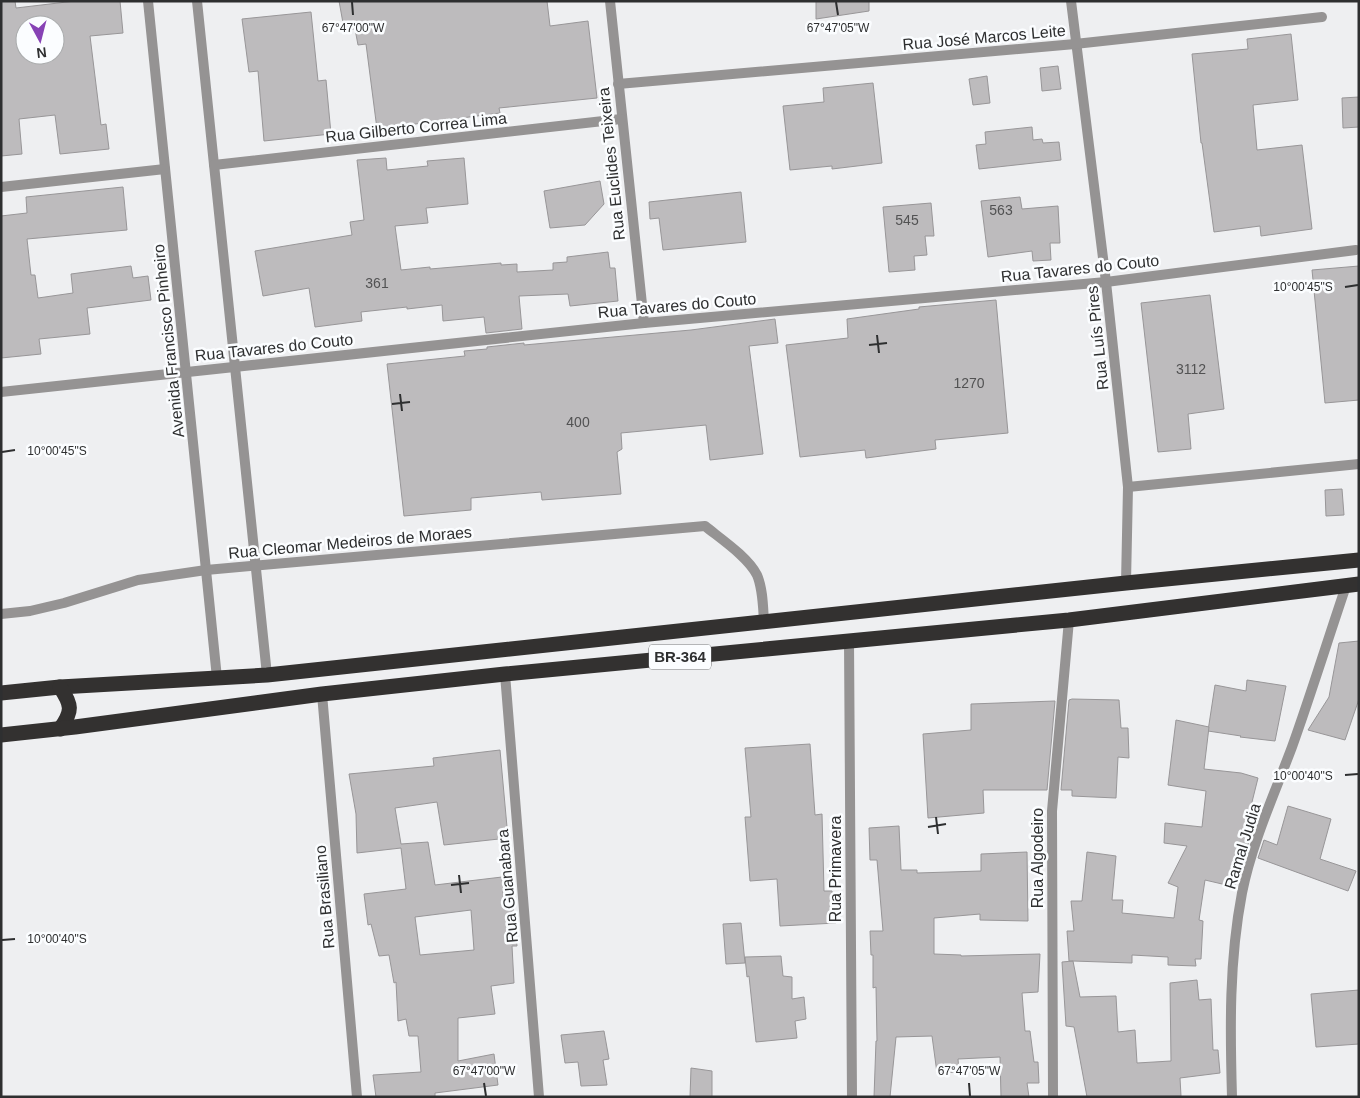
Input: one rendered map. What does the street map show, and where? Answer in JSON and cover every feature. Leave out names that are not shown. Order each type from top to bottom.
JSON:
[{"type":"highway","name":"BR-364","points":[[1,693],[60,687],[267,674],[1359,560]]},
{"type":"highway","name":"BR-364","points":[[1,735],[60,729],[322,694],[505,674],[1069,620],[1352,585]]},
{"type":"highway","points":[[60,687],[70,706],[70,714],[60,729]]},
{"type":"street","name":"Avenida Francisco Pinheiro","points":[[148,1],[217,678]]},
{"type":"street","points":[[197,1],[267,674]]},
{"type":"street","name":"Rua Euclides Teixeira","points":[[610,1],[644,323]]},
{"type":"street","name":"Rua Luís Pires","points":[[1071,1],[1106,282],[1128,487],[1126,583]]},
{"type":"street","name":"Rua José Marcos Leite","points":[[618,84],[1075,44],[1322,17]]},
{"type":"street","name":"Rua Gilberto Correa Lima","points":[[214,165],[621,119]]},
{"type":"street","points":[[1,187],[165,169]]},
{"type":"street","name":"Rua Tavares do Couto","points":[[1,392],[644,323],[1106,282],[1356,250]]},
{"type":"street","points":[[1128,487],[1359,464]]},
{"type":"street","name":"Rua Cleomar Medeiros de Moraes","points":[[1,614],[30,611],[64,603],[138,580],[206,570],[705,526],[739,553],[757,575],[763,600],[764,622]]},
{"type":"street","name":"Ramal Judia","points":[[1232,1097],[1230,1022],[1232,968],[1242,894],[1252,853],[1352,585]]},
{"type":"street","name":"Rua Algodeiro","points":[[1053,1097],[1052,812],[1069,620]]},
{"type":"street","name":"Rua Primavera","points":[[849,642],[852,1097]]},
{"type":"street","name":"Rua Guanabara","points":[[505,674],[539,1097]]},
{"type":"street","name":"Rua Brasiliano","points":[[322,694],[357,1097]]},
{"type":"building","points":[[1,1],[15,1],[16,8],[75,1],[120,1],[123,33],[90,36],[101,125],[106,124],[109,149],[60,154],[55,115],[19,119],[22,154],[1,156]]},
{"type":"building","points":[[339,1],[547,1],[550,26],[588,21],[597,98],[499,108],[500,113],[377,129],[366,44],[358,45],[355,29],[348,30],[347,22],[343,23]]},
{"type":"building","points":[[816,1],[869,1],[869,11],[816,19]]},
{"type":"building","points":[[311,12],[318,81],[326,80],[331,134],[264,141],[258,71],[249,72],[242,19]]},
{"type":"building","points":[[1291,34],[1298,100],[1253,105],[1257,150],[1302,145],[1312,229],[1261,236],[1260,226],[1214,232],[1201,143],[1192,54],[1248,49],[1247,39]]},
{"type":"building","points":[[1058,66],[1061,89],[1042,91],[1040,68]]},
{"type":"building","points":[[987,76],[990,103],[973,105],[969,79]]},
{"type":"building","points":[[873,83],[882,163],[832,169],[832,166],[790,170],[783,106],[824,102],[823,88]]},
{"type":"building","points":[[1359,97],[1359,127],[1343,128],[1342,98]]},
{"type":"building","points":[[1032,127],[1033,140],[1042,139],[1043,143],[1059,142],[1061,160],[979,169],[976,145],[986,144],[985,132]]},
{"type":"building","points":[[386,158],[387,170],[428,166],[427,161],[464,158],[468,204],[426,208],[428,223],[395,226],[401,270],[501,263],[501,265],[517,264],[517,272],[553,270],[553,263],[567,262],[567,257],[608,252],[610,268],[615,268],[618,301],[570,306],[568,294],[519,296],[522,329],[486,333],[484,317],[443,321],[442,305],[361,312],[362,321],[315,327],[309,288],[263,296],[255,251],[352,235],[350,222],[364,220],[357,160]]},
{"type":"building","points":[[600,181],[604,204],[585,225],[550,228],[544,191]]},
{"type":"building","points":[[123,187],[127,230],[27,239],[31,275],[35,275],[38,298],[73,293],[71,274],[131,266],[133,278],[148,276],[151,300],[87,308],[90,334],[39,339],[41,354],[1,358],[1,216],[27,213],[26,197]]},
{"type":"building","points":[[741,192],[746,242],[663,250],[659,218],[650,219],[649,202]]},
{"type":"building","points":[[1020,197],[1022,209],[1058,206],[1060,243],[1050,243],[1051,260],[1033,261],[1032,251],[988,257],[981,201]]},
{"type":"building","points":[[931,203],[934,236],[925,236],[927,255],[914,256],[915,270],[889,272],[883,207]]},
{"type":"building","points":[[1359,266],[1359,400],[1325,403],[1312,270]]},
{"type":"building","points":[[1210,295],[1224,409],[1188,414],[1191,449],[1158,452],[1141,303]]},
{"type":"building","points":[[996,300],[1008,433],[935,440],[936,449],[866,458],[865,450],[800,457],[786,345],[848,338],[847,319],[919,309],[919,307]]},
{"type":"building","points":[[775,319],[778,343],[749,346],[763,454],[710,460],[706,425],[621,433],[622,449],[617,452],[621,494],[542,500],[541,492],[471,498],[471,510],[404,516],[387,364],[465,356],[464,351],[487,349],[487,347],[691,330]]},
{"type":"building","points":[[1342,489],[1344,515],[1326,516],[1325,490]]},
{"type":"building","points":[[1359,641],[1359,699],[1345,740],[1308,730],[1329,697],[1339,643]]},
{"type":"building","points":[[1247,680],[1286,686],[1275,741],[1208,731],[1215,685],[1246,691]]},
{"type":"building","points":[[1069,700],[1119,700],[1121,728],[1128,728],[1129,758],[1118,757],[1116,798],[1072,796],[1072,790],[1061,790]]},
{"type":"building","points":[[1055,701],[1047,790],[983,790],[984,813],[928,818],[923,734],[971,730],[971,704]]},
{"type":"building","points":[[1176,720],[1209,727],[1204,769],[1241,773],[1258,778],[1244,834],[1251,836],[1245,853],[1243,852],[1235,887],[1205,880],[1199,920],[1203,921],[1201,959],[1195,959],[1196,966],[1168,965],[1168,957],[1132,955],[1132,963],[1069,961],[1067,931],[1074,931],[1071,901],[1082,901],[1087,852],[1116,856],[1112,900],[1123,900],[1122,913],[1174,918],[1178,887],[1168,883],[1187,846],[1164,843],[1165,823],[1202,827],[1206,791],[1168,785]]},
{"type":"building","points":[[810,744],[815,815],[822,814],[824,891],[832,891],[836,923],[780,926],[777,879],[750,881],[745,817],[751,817],[745,748]]},
{"type":"building","points":[[500,750],[508,838],[444,845],[437,802],[395,808],[401,844],[428,842],[435,885],[502,877],[504,907],[513,907],[517,946],[512,946],[514,983],[491,986],[495,1014],[458,1018],[458,1061],[494,1054],[498,1085],[435,1093],[435,1097],[376,1097],[373,1075],[421,1072],[418,1036],[409,1036],[406,1019],[398,1021],[396,982],[394,983],[389,955],[379,956],[371,924],[368,925],[364,894],[406,889],[401,848],[357,853],[356,814],[349,774],[434,766],[433,758]],"holes":[[[471,910],[474,950],[420,955],[415,917]]]},
{"type":"building","points":[[1288,806],[1331,819],[1320,859],[1356,871],[1348,891],[1258,858],[1264,840],[1277,845]]},
{"type":"building","points":[[899,826],[901,870],[917,870],[917,873],[981,871],[981,854],[1027,852],[1028,921],[980,920],[980,914],[934,918],[934,954],[961,956],[1040,954],[1038,992],[1022,993],[1025,1031],[1030,1031],[1034,1062],[1038,1062],[1039,1083],[1027,1083],[1029,1097],[1001,1097],[1000,1057],[958,1059],[959,1072],[937,1073],[932,1036],[896,1037],[890,1097],[874,1097],[877,1041],[876,987],[873,988],[873,955],[871,955],[870,931],[883,931],[877,860],[870,860],[869,828]]},
{"type":"building","points":[[741,923],[745,963],[726,964],[723,924]]},
{"type":"building","points":[[781,956],[783,976],[792,977],[792,999],[804,997],[806,1019],[795,1021],[797,1038],[756,1042],[749,976],[747,977],[745,957]]},
{"type":"building","points":[[1073,961],[1080,997],[1116,996],[1118,1032],[1135,1030],[1137,1063],[1171,1061],[1170,983],[1197,980],[1199,1000],[1211,999],[1213,1050],[1218,1050],[1220,1073],[1180,1078],[1181,1096],[1087,1097],[1074,1027],[1066,1026],[1062,962]]},
{"type":"building","points":[[1359,990],[1359,1044],[1316,1047],[1311,994]]},
{"type":"building","points":[[604,1031],[609,1059],[603,1060],[607,1085],[581,1086],[578,1062],[565,1063],[561,1035]]},
{"type":"building","points":[[691,1068],[712,1071],[712,1097],[690,1097]]}]
